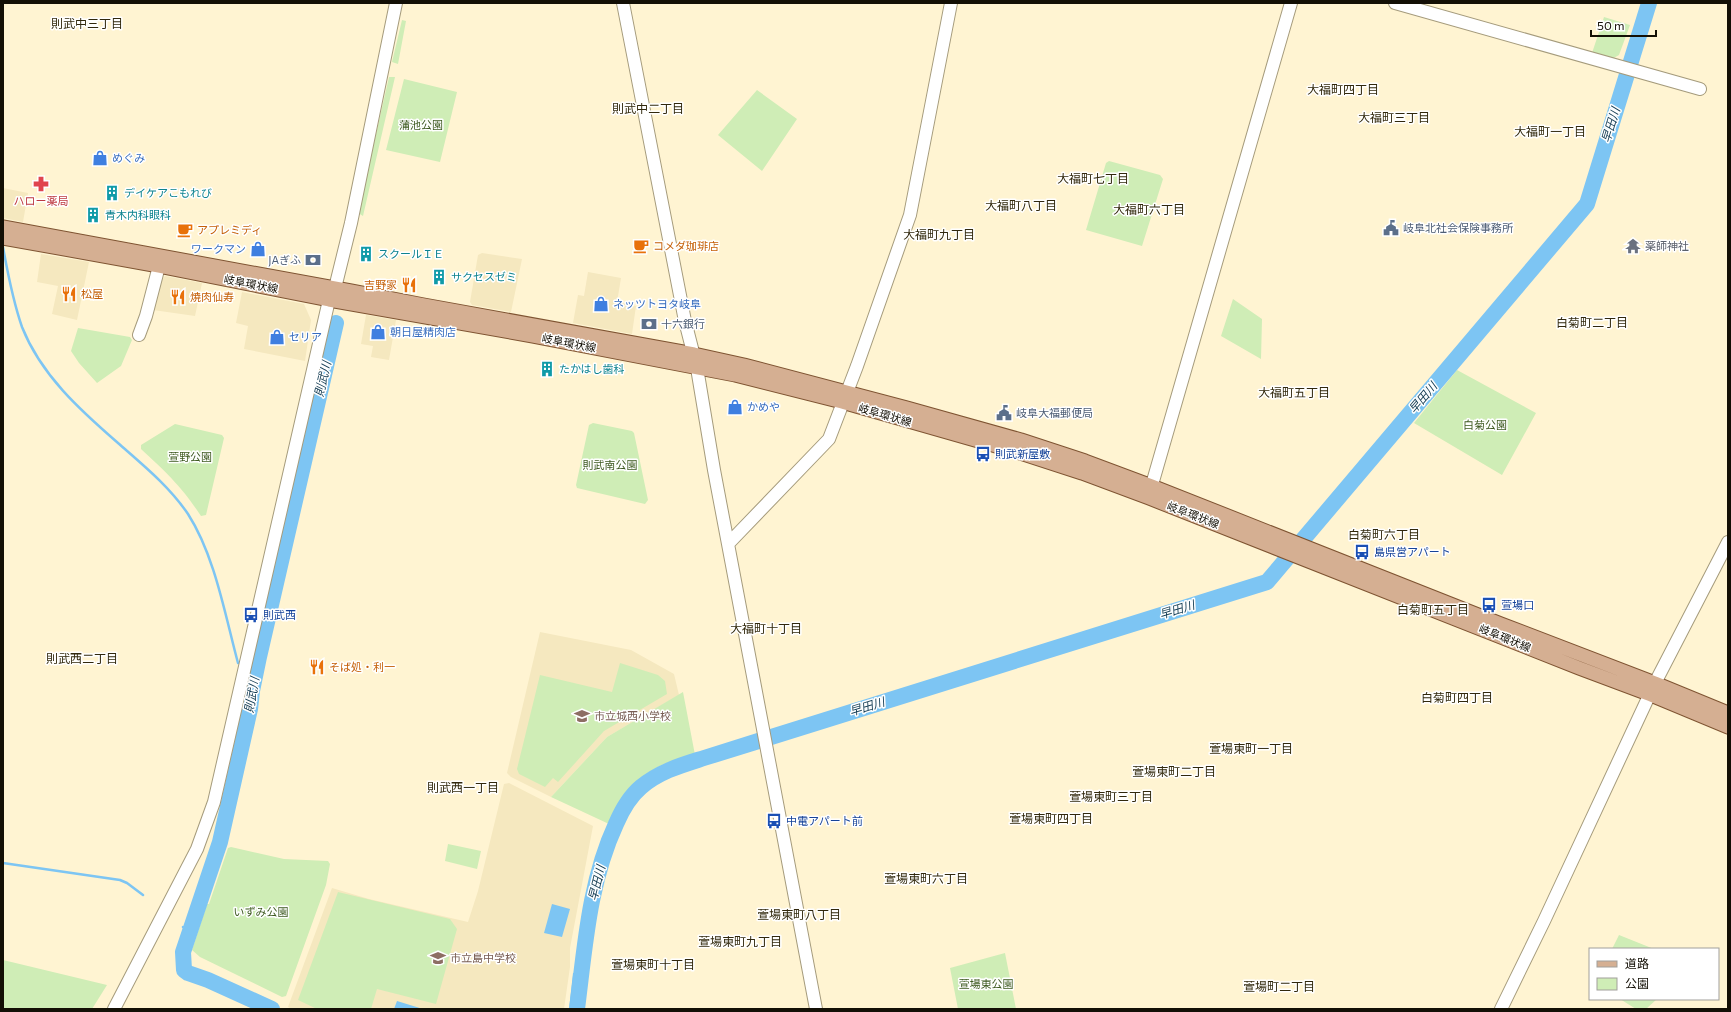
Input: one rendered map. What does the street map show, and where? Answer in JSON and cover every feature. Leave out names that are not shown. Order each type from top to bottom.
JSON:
[{"type":"main road","name":"岐阜環状線","points":[[3,227],[525,335],[844,397],[1021,440],[1085,461],[1150,492],[1293,548],[1579,668],[1653,689],[1728,713]]},
{"type":"main road","name":"岐阜環状線","points":[[3,238],[159,266],[694,354],[744,365],[844,397]]},
{"type":"main road","name":"岐阜環状線","points":[[1653,689],[1728,727]]},
{"type":"street","points":[[114,1009],[197,850],[214,802],[332,294],[350,223],[396,3]]},
{"type":"street","points":[[623,3],[686,321],[697,368],[728,544],[816,1009]]},
{"type":"street","points":[[728,544],[829,439],[857,366],[910,215],[951,3]]},
{"type":"street","points":[[1150,492],[1291,3]]},
{"type":"street","points":[[1395,3],[1700,89]]},
{"type":"street","points":[[139,335],[146,316],[159,266]]},
{"type":"street","points":[[1501,1009],[1653,689],[1728,542]]},
{"type":"shaded area","points":[[3,188],[28,193],[23,222],[3,218]]},
{"type":"shaded area","points":[[482,253],[522,259],[511,312],[472,305],[470,302],[478,255]]},
{"type":"shaded area","name":"松屋","points":[[41,254],[89,262],[77,320],[52,314],[58,286],[37,282]]},
{"type":"shaded area","name":"ネッツトヨタ岐阜","points":[[588,272],[621,278],[617,302],[636,306],[632,334],[573,323],[578,295],[584,296]]},
{"type":"shaded area","name":"焼肉仙寿","points":[[165,276],[202,283],[195,316],[153,310],[161,280]]},
{"type":"shaded area","name":"セリア","points":[[242,292],[304,304],[311,320],[305,361],[244,349],[248,326],[236,323]]},
{"type":"shaded area","name":"朝日屋精肉店","points":[[366,315],[396,320],[389,360],[371,357],[373,346],[361,344]]},
{"type":"shaded area","name":"市立城西小学校","points":[[540,632],[631,650],[674,674],[679,695],[607,737],[551,797],[511,777],[507,773]]},
{"type":"shaded area","name":"市立島中学校","points":[[509,783],[593,826],[570,948],[570,967],[564,1009],[292,1009],[288,1007],[332,888],[369,899],[468,922],[478,891],[504,784]]},
{"type":"green space","points":[[1604,17],[1630,25],[1619,55],[1612,59],[1592,53]]},
{"type":"green space","points":[[402,20],[406,21],[398,64],[392,62]]},
{"type":"green space","points":[[389,77],[395,77],[363,216],[358,213]]},
{"type":"green space","name":"蒲池公園","points":[[404,79],[457,92],[440,162],[386,150]]},
{"type":"green space","points":[[757,90],[797,119],[762,171],[718,135]]},
{"type":"green space","points":[[1109,161],[1160,175],[1163,179],[1142,246],[1086,230],[1106,163]]},
{"type":"green space","points":[[1233,299],[1262,319],[1261,359],[1221,336]]},
{"type":"green space","points":[[78,328],[130,337],[132,340],[121,366],[97,383],[79,363],[71,351]]},
{"type":"green space","name":"白菊公園","points":[[1457,370],[1536,413],[1502,475],[1414,423]]},
{"type":"green space","name":"則武南公園","points":[[593,423],[632,431],[634,433],[648,500],[645,504],[577,488],[576,485],[589,425]]},
{"type":"green space","name":"萱野公園","points":[[175,424],[222,435],[224,438],[206,515],[201,516],[173,480],[141,449],[141,445]]},
{"type":"green space","points":[[620,663],[658,675],[665,681],[667,694],[604,731],[558,782],[553,778],[545,787],[519,774],[517,769],[540,675],[612,692]]},
{"type":"green space","points":[[683,692],[695,755],[666,763],[644,776],[630,790],[618,806],[609,824],[551,797],[607,737]]},
{"type":"green space","points":[[448,844],[481,851],[477,869],[445,861]]},
{"type":"green space","name":"いずみ公園","points":[[231,847],[284,859],[328,861],[330,864],[326,885],[286,996],[282,997],[200,957],[192,950],[228,848]]},
{"type":"green space","points":[[338,892],[450,919],[457,929],[436,1004],[377,989],[371,1009],[317,1009],[298,1000]]},
{"type":"green space","points":[[1619,935],[1652,948],[1612,948]]},
{"type":"green space","name":"萱場東公園","points":[[1005,953],[1016,1009],[958,1009],[950,968]]},
{"type":"green space","points":[[3,960],[107,985],[92,1009],[3,1009]]},
{"type":"green space","points":[[1622,1000],[1656,1000],[1646,1009],[1636,1009]]},
{"type":"water","points":[[552,904],[570,909],[562,937],[544,933]]},
{"type":"water","points":[[588,971],[583,1009],[569,1009],[573,973]]},
{"type":"water","points":[[397,1001],[423,1009],[394,1009]]},
{"type":"waterway","name":"早田川","points":[[577,1009],[589,915],[607,846],[629,799],[648,781],[671,769],[1267,582],[1587,204],[1649,3]]},
{"type":"waterway","points":[[3,247],[11,288],[22,327],[40,361],[63,391],[104,431],[164,485],[188,514],[197,530],[212,567],[238,663]]},
{"type":"waterway","name":"則武川","points":[[272,1009],[208,980],[188,973],[184,970],[183,952],[220,842],[250,709],[259,657],[336,323]]},
{"type":"waterway","points":[[3,863],[120,880],[127,883],[143,895]]},
{"type":"waterway","name":"則武川","points":[[183,927],[190,932]]},
{"type":"place","name":"めぐみ","points":[[100,158]]},
{"type":"place","name":"ハロー薬局","points":[[41,184]]},
{"type":"place","name":"デイケアこもれび","points":[[112,193]]},
{"type":"place","name":"青木内科眼科","points":[[93,215]]},
{"type":"place","name":"岐阜北社会保険事務所","points":[[1391,228]]},
{"type":"place","name":"アプレミディ","points":[[185,230]]},
{"type":"place","name":"コメダ珈琲店","points":[[641,246]]},
{"type":"place","name":"薬師神社","points":[[1633,246]]},
{"type":"place","name":"ワークマン","points":[[258,249]]},
{"type":"place","name":"スクールＩＥ","points":[[366,254]]},
{"type":"place","name":"JAぎふ","points":[[313,260]]},
{"type":"place","name":"サクセスゼミ","points":[[439,277]]},
{"type":"place","name":"吉野家","points":[[409,285]]},
{"type":"place","name":"松屋","points":[[69,294]]},
{"type":"place","name":"焼肉仙寿","points":[[178,297]]},
{"type":"place","name":"ネッツトヨタ岐阜","points":[[601,304]]},
{"type":"place","name":"十六銀行","points":[[649,324]]},
{"type":"place","name":"朝日屋精肉店","points":[[378,332]]},
{"type":"place","name":"セリア","points":[[277,337]]},
{"type":"place","name":"たかはし歯科","points":[[547,369]]},
{"type":"place","name":"かめや","points":[[735,407]]},
{"type":"place","name":"岐阜大福郵便局","points":[[1004,413]]},
{"type":"place","name":"則武新屋敷","points":[[983,454]]},
{"type":"place","name":"島県営アパート","points":[[1362,552]]},
{"type":"place","name":"萱場口","points":[[1489,605]]},
{"type":"place","name":"則武西","points":[[251,615]]},
{"type":"place","name":"そば処・利一","points":[[317,667]]},
{"type":"place","name":"市立城西小学校","points":[[582,716]]},
{"type":"place","name":"中電アパート前","points":[[774,821]]},
{"type":"place","name":"市立島中学校","points":[[438,958]]},
{"type":"district","name":"則武中三丁目","points":[[87,24]]},
{"type":"district","name":"大福町四丁目","points":[[1343,90]]},
{"type":"district","name":"則武中二丁目","points":[[648,109]]},
{"type":"district","name":"大福町三丁目","points":[[1394,118]]},
{"type":"district","name":"大福町一丁目","points":[[1550,132]]},
{"type":"district","name":"大福町七丁目","points":[[1093,179]]},
{"type":"district","name":"大福町八丁目","points":[[1021,206]]},
{"type":"district","name":"大福町六丁目","points":[[1149,210]]},
{"type":"district","name":"大福町九丁目","points":[[939,235]]},
{"type":"district","name":"白菊町二丁目","points":[[1592,323]]},
{"type":"district","name":"大福町五丁目","points":[[1294,393]]},
{"type":"district","name":"白菊町六丁目","points":[[1384,535]]},
{"type":"district","name":"白菊町五丁目","points":[[1433,610]]},
{"type":"district","name":"大福町十丁目","points":[[766,629]]},
{"type":"district","name":"則武西二丁目","points":[[82,659]]},
{"type":"district","name":"白菊町四丁目","points":[[1457,698]]},
{"type":"district","name":"萱場東町一丁目","points":[[1251,749]]},
{"type":"district","name":"萱場東町二丁目","points":[[1174,772]]},
{"type":"district","name":"則武西一丁目","points":[[463,788]]},
{"type":"district","name":"萱場東町三丁目","points":[[1111,797]]},
{"type":"district","name":"萱場東町四丁目","points":[[1051,819]]},
{"type":"district","name":"萱場東町六丁目","points":[[926,879]]},
{"type":"district","name":"萱場東町八丁目","points":[[799,915]]},
{"type":"district","name":"萱場東町九丁目","points":[[740,942]]},
{"type":"district","name":"萱場東町十丁目","points":[[653,965]]},
{"type":"district","name":"萱場町二丁目","points":[[1279,987]]}]
